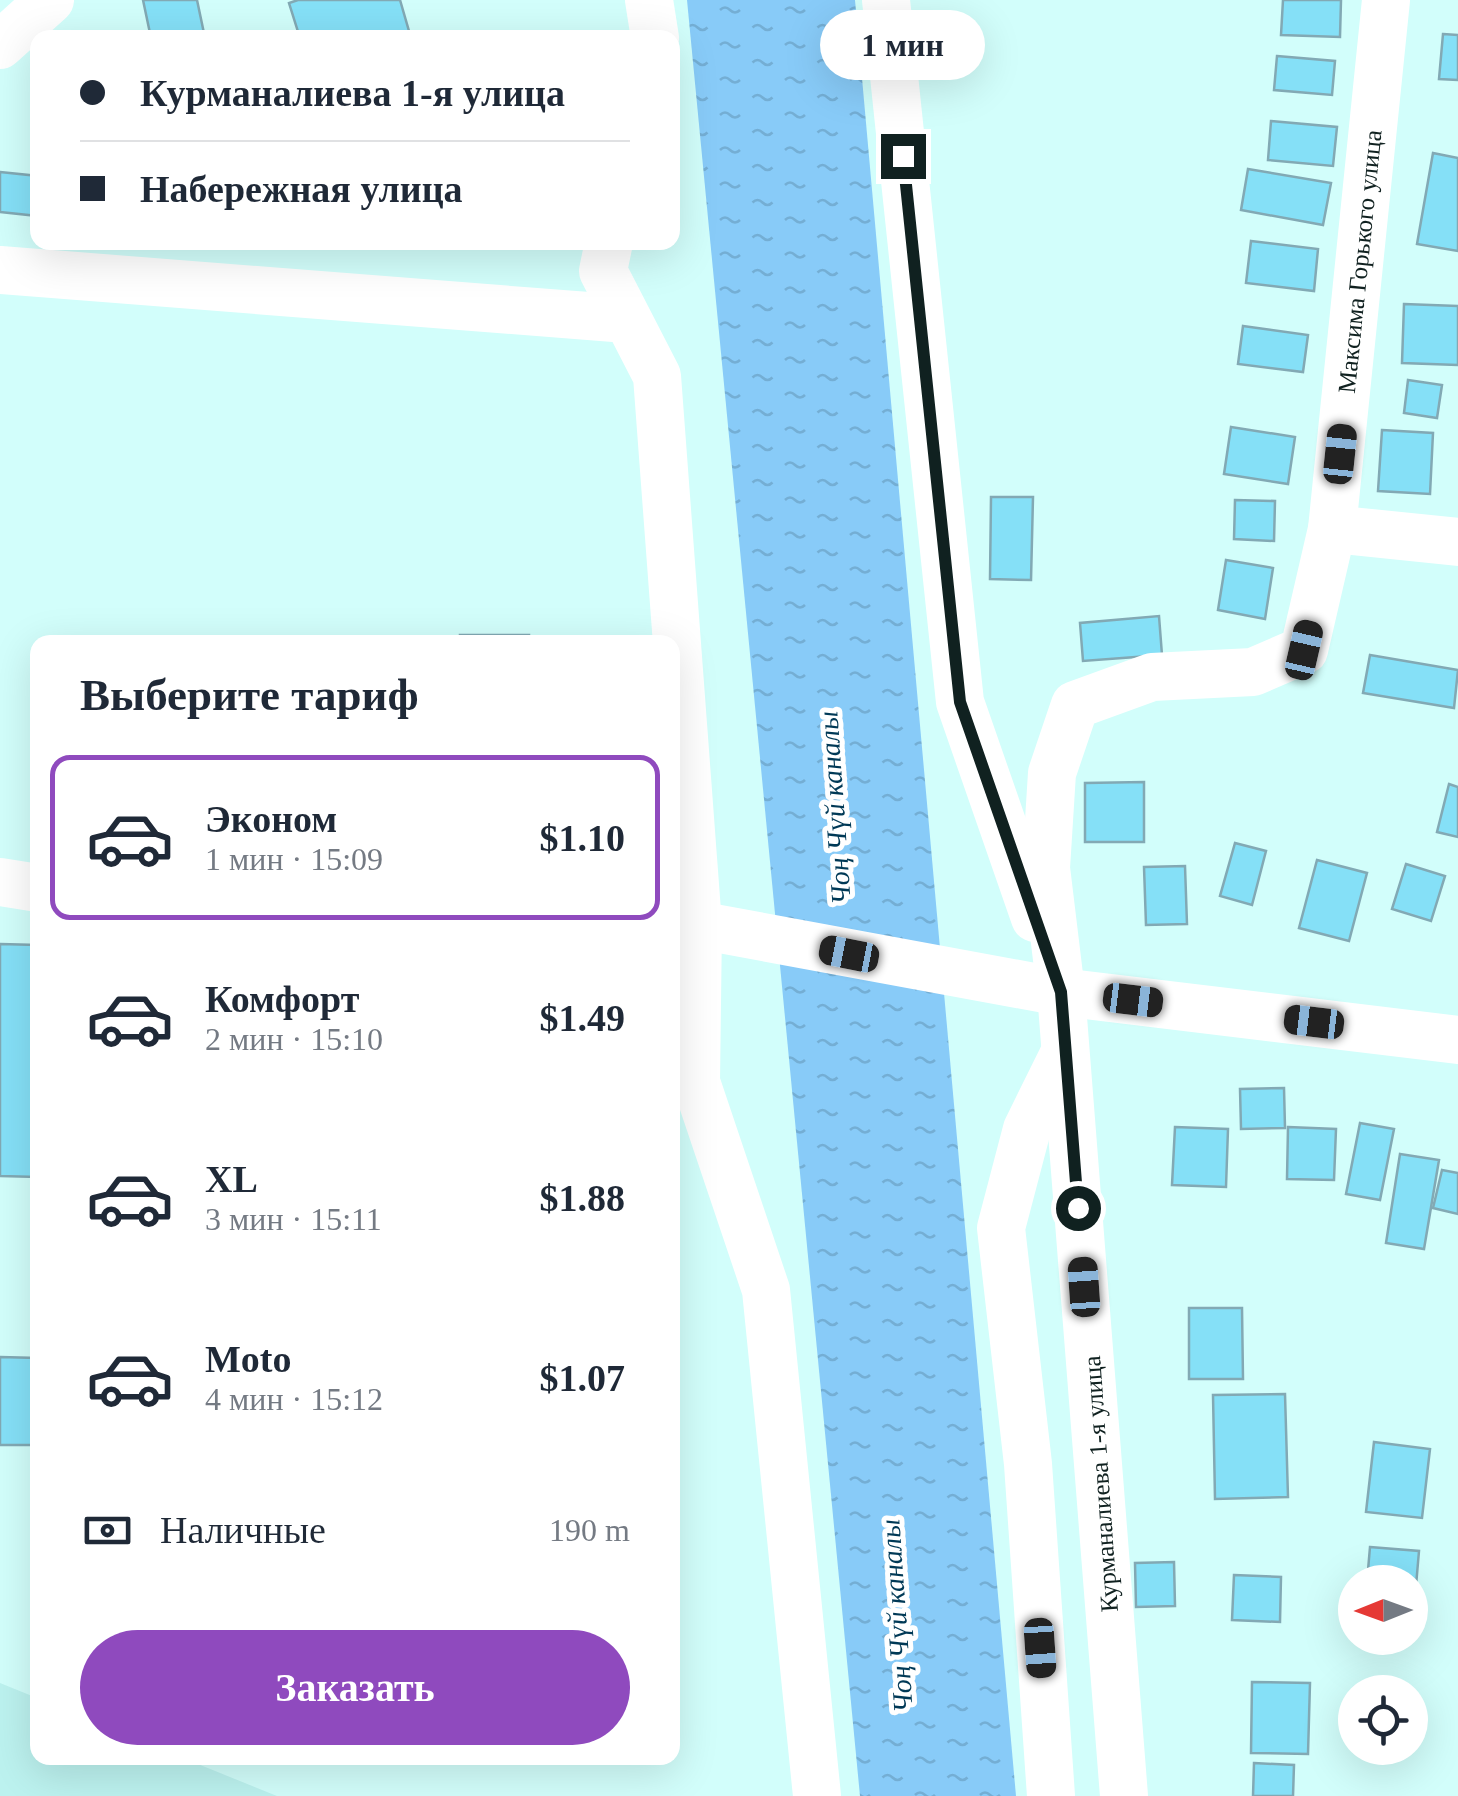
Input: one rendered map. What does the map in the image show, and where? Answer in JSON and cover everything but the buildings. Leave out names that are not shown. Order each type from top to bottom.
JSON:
[{"type":"street","points":[[0,44],[50,0]]},
{"type":"street","points":[[649,0],[654,30]]},
{"type":"street","points":[[886,0],[960,702],[1061,992]]},
{"type":"street","name":"Максима Горького улица","points":[[1061,992],[1046,868],[1052,773],[1075,706],[1152,677],[1253,672],[1304,650],[1332,529],[1386,0]]},
{"type":"street","points":[[607,250],[602,271],[657,376],[717,929],[685,983],[696,1082],[766,1290],[817,1796]]},
{"type":"street","points":[[0,270],[628,319]]},
{"type":"street","points":[[1332,529],[1458,542]]},
{"type":"street","points":[[0,882],[30,887]]},
{"type":"street","points":[[717,929],[1061,992],[1458,1040]]},
{"type":"street","name":"Курманалиева 1-я улица","points":[[1061,992],[1124,1796]]},
{"type":"street","points":[[1051,1796],[1028,1464],[1001,1228],[1027,1129],[1066,1052]]},
{"type":"shaded area","points":[[0,1683],[30,1695],[30,1765],[200,1765],[277,1796],[0,1796]]},
{"type":"water","name":"Чоң Чүй каналы","points":[[687,0],[855,0],[1016,1796],[860,1796]]},
{"type":"route","points":[[903,156],[960,702],[1061,992],[1078,1208]]}]
